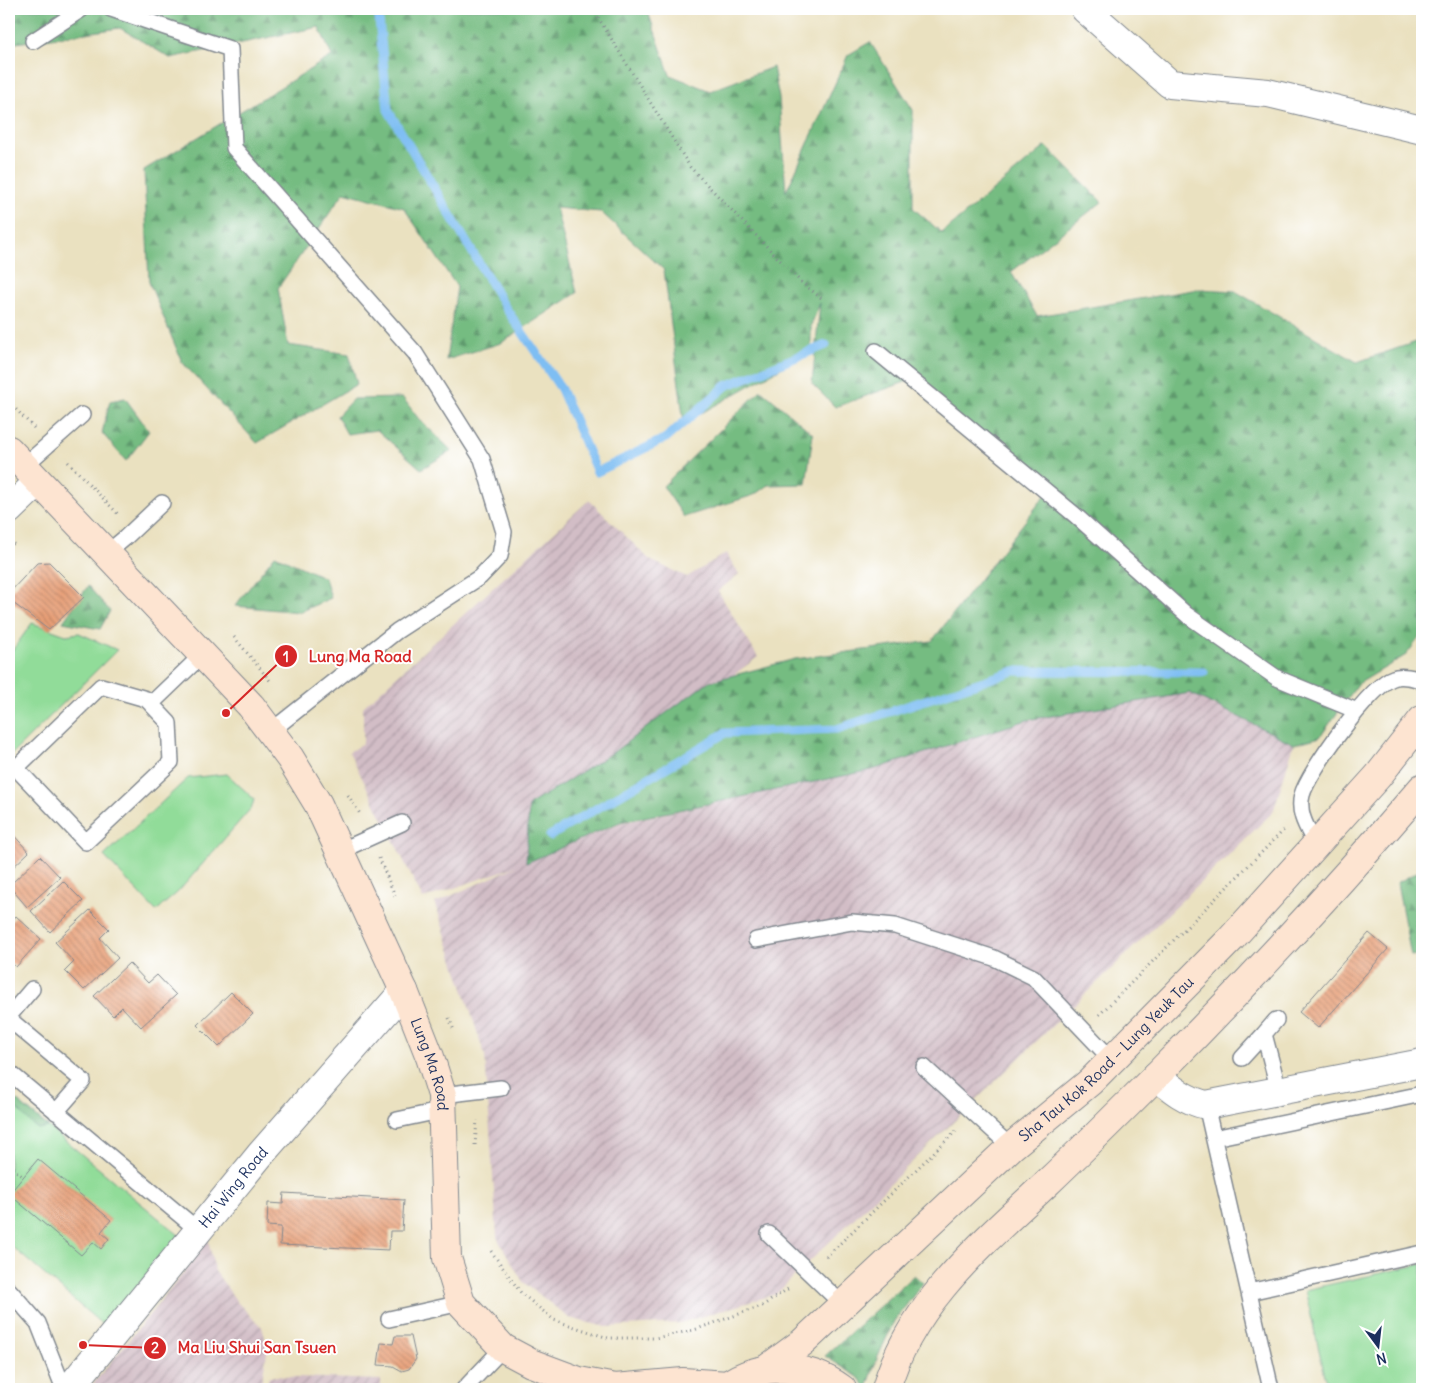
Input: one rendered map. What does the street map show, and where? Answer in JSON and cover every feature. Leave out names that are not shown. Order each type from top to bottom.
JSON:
[{"type":"main road","name":"Lung Ma Road","points":[[24,466],[203,654],[271,731],[318,804],[404,991],[430,1057],[443,1103],[448,1258],[461,1303],[503,1348],[531,1363],[579,1381],[616,1388],[682,1382],[725,1387]]},
{"type":"main road","name":"Sha Tau Kok Road – Lung Yeuk Tau","points":[[765,1370],[803,1342],[1011,1147],[1090,1082],[1231,939],[1378,776],[1422,720]]},
{"type":"main road","points":[[886,1389],[905,1343],[941,1290],[980,1245],[1156,1076],[1262,968],[1422,788]]},
{"type":"main road","name":"Sha Tau Kok Road – Lung Yeuk Tau","points":[[725,1387],[748,1374],[781,1368],[812,1373],[827,1379],[842,1389]]},
{"type":"street","points":[[1085,9],[1170,84],[1268,93],[1422,130]]},
{"type":"street","points":[[9,510],[24,466]]},
{"type":"street","name":"Hai Wing Road","points":[[69,1389],[260,1156],[404,991]]},
{"type":"street","points":[[1156,1076],[1179,1094],[1193,1102],[1206,1105],[1422,1063]]},
{"type":"lane","points":[[33,41],[82,9]]},
{"type":"lane","points":[[112,9],[230,49],[234,148],[415,353],[482,459],[504,532],[500,556],[480,577],[397,631],[271,731]]},
{"type":"lane","points":[[876,351],[1075,516],[1187,615],[1277,678],[1357,711]]},
{"type":"lane","points":[[24,466],[82,415]]},
{"type":"lane","points":[[107,553],[162,503]]},
{"type":"lane","points":[[151,704],[203,654]]},
{"type":"lane","points":[[1316,845],[1301,815],[1302,795],[1313,773],[1357,711],[1380,686],[1394,677],[1412,678],[1422,682]]},
{"type":"lane","points":[[101,686],[146,699],[151,704],[169,722],[171,762],[86,842],[16,768],[101,686]]},
{"type":"lane","points":[[340,851],[402,823]]},
{"type":"lane","points":[[756,940],[852,922],[895,926],[994,958],[1033,977],[1112,1060]]},
{"type":"lane","points":[[32,989],[9,1017],[83,1081],[56,1112]]},
{"type":"lane","points":[[1242,1058],[1276,1020]]},
{"type":"lane","points":[[1264,1034],[1279,1091]]},
{"type":"lane","points":[[924,1067],[1011,1147]]},
{"type":"lane","points":[[9,1072],[199,1231]]},
{"type":"lane","points":[[397,1120],[443,1103],[501,1088]]},
{"type":"lane","points":[[1214,1138],[1422,1094]]},
{"type":"lane","points":[[1206,1105],[1271,1389]]},
{"type":"lane","points":[[769,1234],[843,1304]]},
{"type":"lane","points":[[1249,1292],[1422,1253]]},
{"type":"lane","points":[[9,1290],[38,1323],[64,1389]]},
{"type":"lane","points":[[389,1319],[461,1303]]},
{"type":"lane","points":[[464,1389],[503,1348]]},
{"type":"path","points":[[592,9],[690,167],[801,282],[821,298]]},
{"type":"path","points":[[9,402],[38,432]]},
{"type":"path","points":[[68,462],[121,517]]},
{"type":"path","points":[[9,541],[15,545]]},
{"type":"path","points":[[234,637],[274,684]]},
{"type":"path","points":[[1095,1019],[1200,917],[1301,811]]},
{"type":"path","points":[[821,1262],[962,1125]]},
{"type":"path","points":[[9,1165],[23,1177]]},
{"type":"path","points":[[491,1251],[521,1293],[554,1320],[608,1338],[655,1338],[694,1330],[762,1306],[795,1284]]},
{"type":"shaded area","points":[[589,500],[650,560],[687,577],[726,553],[739,574],[718,591],[758,657],[528,826],[526,863],[620,823],[872,770],[1042,715],[1190,693],[1294,744],[1273,812],[776,1294],[680,1323],[606,1327],[569,1318],[523,1282],[500,1243],[497,1237],[485,1056],[435,903],[517,866],[423,899],[349,752],[363,743],[363,707]]},
{"type":"shaded area","points":[[208,1239],[215,1271],[238,1303],[262,1327],[268,1348],[260,1389],[180,1387],[172,1389],[89,1389],[194,1260]]},
{"type":"shaded area","points":[[269,1376],[381,1380],[381,1389],[266,1389]]},
{"type":"green space","points":[[9,9],[647,9],[670,75],[710,91],[773,67],[779,98],[786,192],[848,55],[870,42],[913,110],[913,208],[942,233],[1046,146],[1102,202],[1011,272],[1037,316],[1199,289],[1235,291],[1357,362],[1422,340],[1422,634],[1406,655],[1358,684],[1320,737],[1294,744],[1190,693],[1027,720],[872,770],[620,822],[526,863],[529,805],[615,751],[708,682],[795,659],[932,641],[1047,493],[911,380],[835,407],[812,384],[820,303],[811,325],[811,351],[684,423],[664,270],[601,212],[556,208],[577,293],[501,343],[446,360],[457,287],[404,208],[344,192],[278,288],[288,345],[349,354],[357,384],[257,443],[182,362],[149,282],[144,170],[332,56],[319,27],[170,58],[120,28],[9,44]]},
{"type":"green space","points":[[761,390],[813,434],[806,484],[768,485],[754,495],[684,517],[663,486]]},
{"type":"green space","points":[[125,398],[149,431],[126,461],[102,433],[110,401]]},
{"type":"green space","points":[[403,398],[418,418],[452,451],[421,469],[377,430],[347,434],[337,416],[353,399]]},
{"type":"green space","points":[[275,555],[325,578],[331,598],[299,612],[235,606]]},
{"type":"green space","points":[[88,586],[110,611],[100,629],[63,622]]},
{"type":"green space","points":[[32,623],[66,635],[79,633],[117,650],[9,757],[9,655]]},
{"type":"green space","points":[[227,774],[254,799],[252,807],[178,892],[156,911],[104,856],[188,778]]},
{"type":"green space","points":[[1422,869],[1422,954],[1411,956],[1397,883]]},
{"type":"green space","points":[[9,1094],[180,1236],[104,1326],[9,1244]]},
{"type":"green space","points":[[9,1094],[48,1127],[38,1129],[34,1126],[9,1103]]},
{"type":"green space","points":[[1422,1264],[1422,1389],[1328,1389],[1305,1290]]},
{"type":"green space","points":[[914,1275],[923,1283],[894,1321],[876,1361],[867,1388],[858,1377],[825,1356]]},
{"type":"building","points":[[49,562],[84,597],[49,630],[9,600],[9,593],[37,563]]},
{"type":"building","points":[[9,832],[29,852],[9,871]]},
{"type":"building","points":[[40,856],[60,877],[27,907],[9,886]]},
{"type":"building","points":[[63,881],[83,901],[50,932],[31,911]]},
{"type":"building","points":[[90,910],[109,929],[100,938],[118,958],[84,990],[65,971],[74,962],[55,942]]},
{"type":"building","points":[[16,916],[41,939],[16,967],[9,961],[9,924]]},
{"type":"building","points":[[1369,933],[1388,949],[1318,1028],[1299,1012]]},
{"type":"building","points":[[129,963],[148,983],[157,975],[176,995],[141,1027],[122,1007],[113,1016],[94,996]]},
{"type":"building","points":[[231,992],[253,1014],[219,1047],[197,1025]]},
{"type":"building","points":[[38,1159],[111,1220],[101,1232],[109,1239],[101,1249],[93,1242],[81,1255],[9,1194]]},
{"type":"building","points":[[284,1193],[404,1200],[402,1231],[390,1231],[389,1250],[280,1245],[281,1227],[267,1226],[268,1203],[283,1204]]},
{"type":"building","points":[[395,1336],[411,1336],[416,1359],[409,1369],[402,1371],[393,1366],[378,1365],[381,1343],[393,1344]]},
{"type":"waterway","points":[[378,9],[388,110],[505,307],[561,389],[597,472],[666,438],[726,386],[826,345]]},
{"type":"waterway","points":[[550,836],[725,733],[837,729],[1014,671],[1204,672]]},
{"type":"place","name":"Lung Ma Road","points":[[226,713]]},
{"type":"place","name":"Ma Liu Shui San Tsuen","points":[[83,1345]]}]
